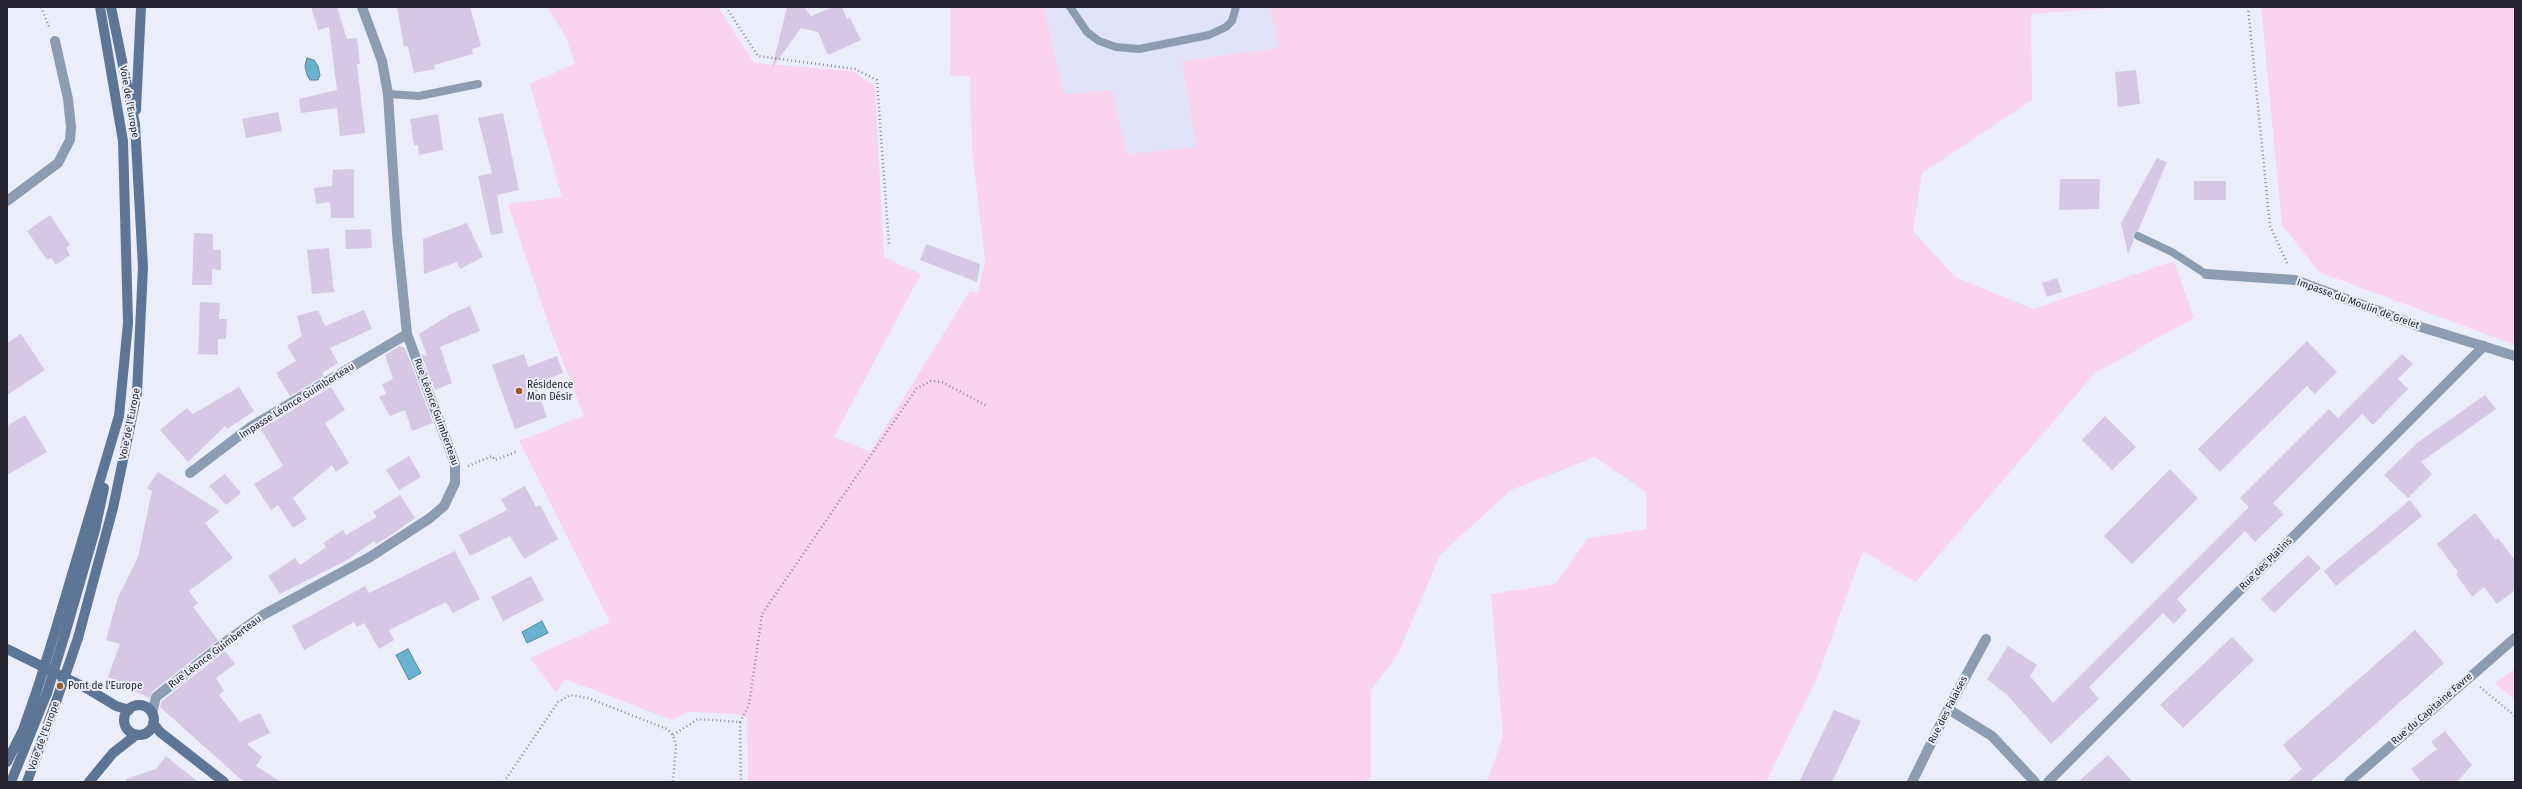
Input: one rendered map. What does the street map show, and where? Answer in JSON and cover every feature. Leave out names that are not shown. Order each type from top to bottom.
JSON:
[{"type":"main road","name":"Voie de l'Europe","points":[[7,762],[23,730],[60,633],[95,530],[119,416],[128,316],[123,141],[100,7]]},
{"type":"main road","name":"Voie de l'Europe","points":[[26,782],[78,638],[114,508],[137,393],[143,267],[135,124],[110,7]]},
{"type":"main road","points":[[135,124],[141,7]]},
{"type":"main road","name":"Voie de l'Europe","points":[[11,782],[47,693],[60,633]]},
{"type":"main road","points":[[7,649],[88,689],[116,706],[129,710]]},
{"type":"main road","points":[[136,735],[125,726],[124,718],[129,710],[141,705],[153,718],[160,732],[170,738],[224,782]]},
{"type":"main road","points":[[89,782],[113,753],[136,735],[145,734],[153,718]]},
{"type":"street","name":"Rue Léonce Guimberteau","points":[[153,718],[156,697],[240,631],[285,603],[370,557],[430,518],[444,506],[455,483],[456,470],[407,334],[397,234],[388,94],[382,61],[362,7]]},
{"type":"street","points":[[7,201],[58,163],[70,140],[71,127],[68,99],[55,41]]},
{"type":"street","name":"Impasse du Moulin de Grelet","points":[[2206,274],[2295,280],[2421,326],[2515,356]]},
{"type":"street","name":"Impasse Léonce Guimberteau","points":[[190,473],[252,426],[407,334]]},
{"type":"street","name":"Rue des Platins","points":[[2048,782],[2484,346]]},
{"type":"street","name":"Rue du Capitaine Favre","points":[[2349,782],[2515,638]]},
{"type":"street","name":"Rue des Falaises","points":[[1912,782],[1948,708],[1986,639]]},
{"type":"street","points":[[1948,708],[1992,736],[2035,782]]},
{"type":"lane","points":[[1070,7],[1087,32],[1099,41],[1116,47],[1138,49],[1209,35],[1226,27],[1232,21],[1236,7]]},
{"type":"lane","points":[[388,94],[419,96],[478,84]]},
{"type":"lane","points":[[2138,236],[2172,252],[2206,274]]},
{"type":"path","points":[[41,7],[55,41]]},
{"type":"path","points":[[726,7],[758,56],[855,69],[877,80],[889,245]]},
{"type":"path","points":[[2248,7],[2270,226],[2295,280]]},
{"type":"path","points":[[741,782],[740,722],[749,705],[762,614],[917,388],[931,381],[942,382],[987,406]]},
{"type":"path","points":[[456,470],[492,456],[495,460],[518,451]]},
{"type":"path","points":[[2468,678],[2515,716]]},
{"type":"path","points":[[504,782],[558,702],[570,695],[588,698],[667,729],[673,735],[676,746],[673,782]]},
{"type":"path","points":[[673,735],[698,719],[740,722]]},
{"type":"shaded area","points":[[547,7],[718,7],[754,63],[853,71],[875,86],[884,257],[921,274],[834,437],[870,452],[970,291],[978,293],[985,261],[972,148],[970,77],[950,75],[951,7],[1044,7],[1064,94],[1112,90],[1127,154],[1196,147],[1182,61],[1279,48],[1269,7],[2124,7],[2031,14],[2032,100],[1922,173],[1913,231],[1955,277],[2033,309],[2174,261],[2194,318],[2095,373],[1916,582],[1863,551],[1817,678],[1766,782],[1487,782],[1503,736],[1491,594],[1555,584],[1588,538],[1647,529],[1646,492],[1595,457],[1511,490],[1440,555],[1398,654],[1371,690],[1371,776],[1367,782],[748,782],[747,718],[737,714],[688,712],[672,720],[565,679],[556,693],[530,658],[610,622],[519,441],[584,416],[551,331],[508,204],[562,197],[530,84],[575,63],[565,35]]},
{"type":"shaded area","points":[[1044,7],[1269,7],[1279,48],[1182,61],[1196,147],[1127,154],[1112,91],[1064,94]]},
{"type":"shaded area","points":[[2261,7],[2515,7],[2515,345],[2319,272],[2282,225]]},
{"type":"shaded area","points":[[2515,669],[2515,700],[2495,683]]},
{"type":"water","points":[[307,58],[314,60],[318,66],[320,75],[318,80],[310,80],[307,75],[305,66]]},
{"type":"water","points":[[542,621],[548,633],[527,643],[522,632]]},
{"type":"water","points":[[408,649],[421,673],[409,680],[396,655]]},
{"type":"building","points":[[311,7],[337,7],[347,39],[357,38],[360,64],[357,64],[365,133],[340,136],[337,108],[301,113],[299,99],[337,90],[329,27],[318,30]]},
{"type":"building","points":[[397,7],[470,7],[481,46],[472,49],[473,54],[434,65],[435,69],[414,73],[408,46],[404,47]]},
{"type":"building","points":[[787,7],[804,7],[811,16],[833,7],[842,7],[847,19],[850,18],[861,40],[828,55],[818,32],[801,28],[772,68]]},
{"type":"building","points":[[2136,70],[2140,104],[2118,107],[2115,72]]},
{"type":"building","points":[[278,112],[282,131],[246,138],[242,119]]},
{"type":"building","points":[[503,113],[519,190],[497,195],[503,233],[491,235],[478,176],[492,173],[478,118]]},
{"type":"building","points":[[438,114],[443,150],[419,155],[418,145],[414,145],[410,119]]},
{"type":"building","points":[[2157,158],[2167,162],[2138,231],[2133,234],[2134,240],[2128,254],[2121,223]]},
{"type":"building","points":[[354,169],[354,218],[331,218],[330,202],[316,204],[314,188],[332,186],[333,170]]},
{"type":"building","points":[[2060,179],[2100,179],[2099,209],[2059,210]]},
{"type":"building","points":[[2194,181],[2226,181],[2226,200],[2194,200]]},
{"type":"building","points":[[50,215],[70,245],[66,248],[70,255],[56,265],[51,258],[47,260],[27,231]]},
{"type":"building","points":[[467,223],[483,257],[460,269],[457,262],[424,274],[423,239]]},
{"type":"building","points":[[371,229],[372,248],[346,249],[345,230]]},
{"type":"building","points":[[194,233],[213,234],[213,250],[221,250],[221,270],[212,269],[212,285],[192,285]]},
{"type":"building","points":[[926,244],[980,264],[977,282],[920,260]]},
{"type":"building","points":[[329,248],[334,292],[312,294],[307,250]]},
{"type":"building","points":[[2057,278],[2062,292],[2047,297],[2042,283]]},
{"type":"building","points":[[200,302],[220,303],[219,319],[227,319],[226,339],[218,339],[218,355],[198,354]]},
{"type":"building","points":[[470,306],[480,331],[440,347],[452,383],[435,390],[421,354],[427,356],[419,334],[451,314]]},
{"type":"building","points":[[318,310],[325,326],[364,310],[372,329],[330,348],[338,363],[322,373],[324,376],[290,396],[276,373],[296,361],[287,346],[302,336],[297,316]]},
{"type":"building","points":[[21,334],[45,370],[7,395],[7,343]]},
{"type":"building","points":[[2307,341],[2337,372],[2315,394],[2307,386],[2220,472],[2198,449]]},
{"type":"building","points":[[400,346],[405,348],[433,423],[412,431],[405,410],[390,416],[379,397],[386,394],[382,384],[393,379],[385,355]]},
{"type":"building","name":"Résidence Mon Désir","points":[[524,354],[528,367],[557,356],[563,373],[535,384],[547,417],[515,429],[492,365]]},
{"type":"building","points":[[2402,354],[2413,364],[2398,379],[2408,389],[2373,425],[2362,414],[2273,503],[2284,514],[2255,542],[2245,531],[2177,599],[2187,610],[2174,624],[2163,613],[2089,687],[2099,699],[2051,744],[2007,695],[1987,679],[2008,646],[2037,665],[2030,676],[2053,703],[2249,507],[2240,498],[2329,409],[2338,418]]},
{"type":"building","points":[[239,387],[254,411],[227,429],[225,426],[188,462],[160,430],[187,408],[193,414]]},
{"type":"building","points":[[331,387],[345,410],[325,423],[349,463],[336,472],[332,465],[293,498],[307,519],[293,528],[278,505],[271,510],[254,484],[283,466],[261,429]]},
{"type":"building","points":[[2485,395],[2496,409],[2421,462],[2432,474],[2408,498],[2384,475],[2417,443]]},
{"type":"building","points":[[25,415],[47,452],[7,475],[7,426]]},
{"type":"building","points":[[2105,416],[2136,447],[2112,470],[2082,440]]},
{"type":"building","points":[[409,456],[421,477],[399,490],[386,470]]},
{"type":"building","points":[[2170,469],[2198,498],[2132,564],[2104,536]]},
{"type":"building","points":[[158,472],[220,511],[205,523],[233,558],[189,591],[198,603],[193,607],[218,640],[152,692],[149,698],[108,677],[120,644],[106,640],[118,597],[138,557],[152,491],[147,488]]},
{"type":"building","points":[[225,474],[241,493],[226,505],[209,486]]},
{"type":"building","points":[[525,486],[536,507],[540,505],[558,539],[524,559],[510,536],[470,556],[459,535],[507,510],[501,499]]},
{"type":"building","points":[[400,495],[415,518],[376,544],[374,541],[347,560],[280,594],[268,576],[295,558],[300,565],[326,547],[323,543],[343,530],[346,535],[377,517],[373,512]]},
{"type":"building","points":[[2410,500],[2422,516],[2336,586],[2324,571]]},
{"type":"building","points":[[2475,513],[2496,540],[2498,538],[2515,560],[2515,590],[2497,604],[2484,587],[2472,597],[2456,574],[2458,572],[2437,544]]},
{"type":"building","points":[[455,551],[480,599],[453,613],[446,602],[389,630],[394,640],[379,649],[364,623],[357,627],[354,622],[304,650],[292,626],[365,586],[369,593]]},
{"type":"building","points":[[2308,555],[2321,568],[2274,613],[2261,599]]},
{"type":"building","points":[[531,576],[544,600],[503,621],[491,597]]},
{"type":"building","points":[[2415,630],[2444,663],[2310,782],[2287,782],[2302,769],[2283,745]]},
{"type":"building","points":[[2232,637],[2254,660],[2183,728],[2160,705]]},
{"type":"building","points":[[225,651],[235,664],[216,678],[224,691],[219,695],[240,722],[260,713],[270,733],[247,744],[262,757],[256,766],[281,782],[244,782],[160,707],[162,701]]},
{"type":"building","points":[[1834,710],[1861,721],[1832,782],[1799,782]]},
{"type":"building","points":[[2445,731],[2472,765],[2457,782],[2421,782],[2411,769],[2437,749],[2431,742]]},
{"type":"building","points":[[2108,755],[2133,782],[2078,782]]},
{"type":"building","points":[[166,756],[198,782],[127,782],[126,779],[156,769]]},
{"type":"place","name":"Résidence Mon Désir","points":[[519,391]]},
{"type":"place","name":"Pont de l'Europe","points":[[60,686]]}]
